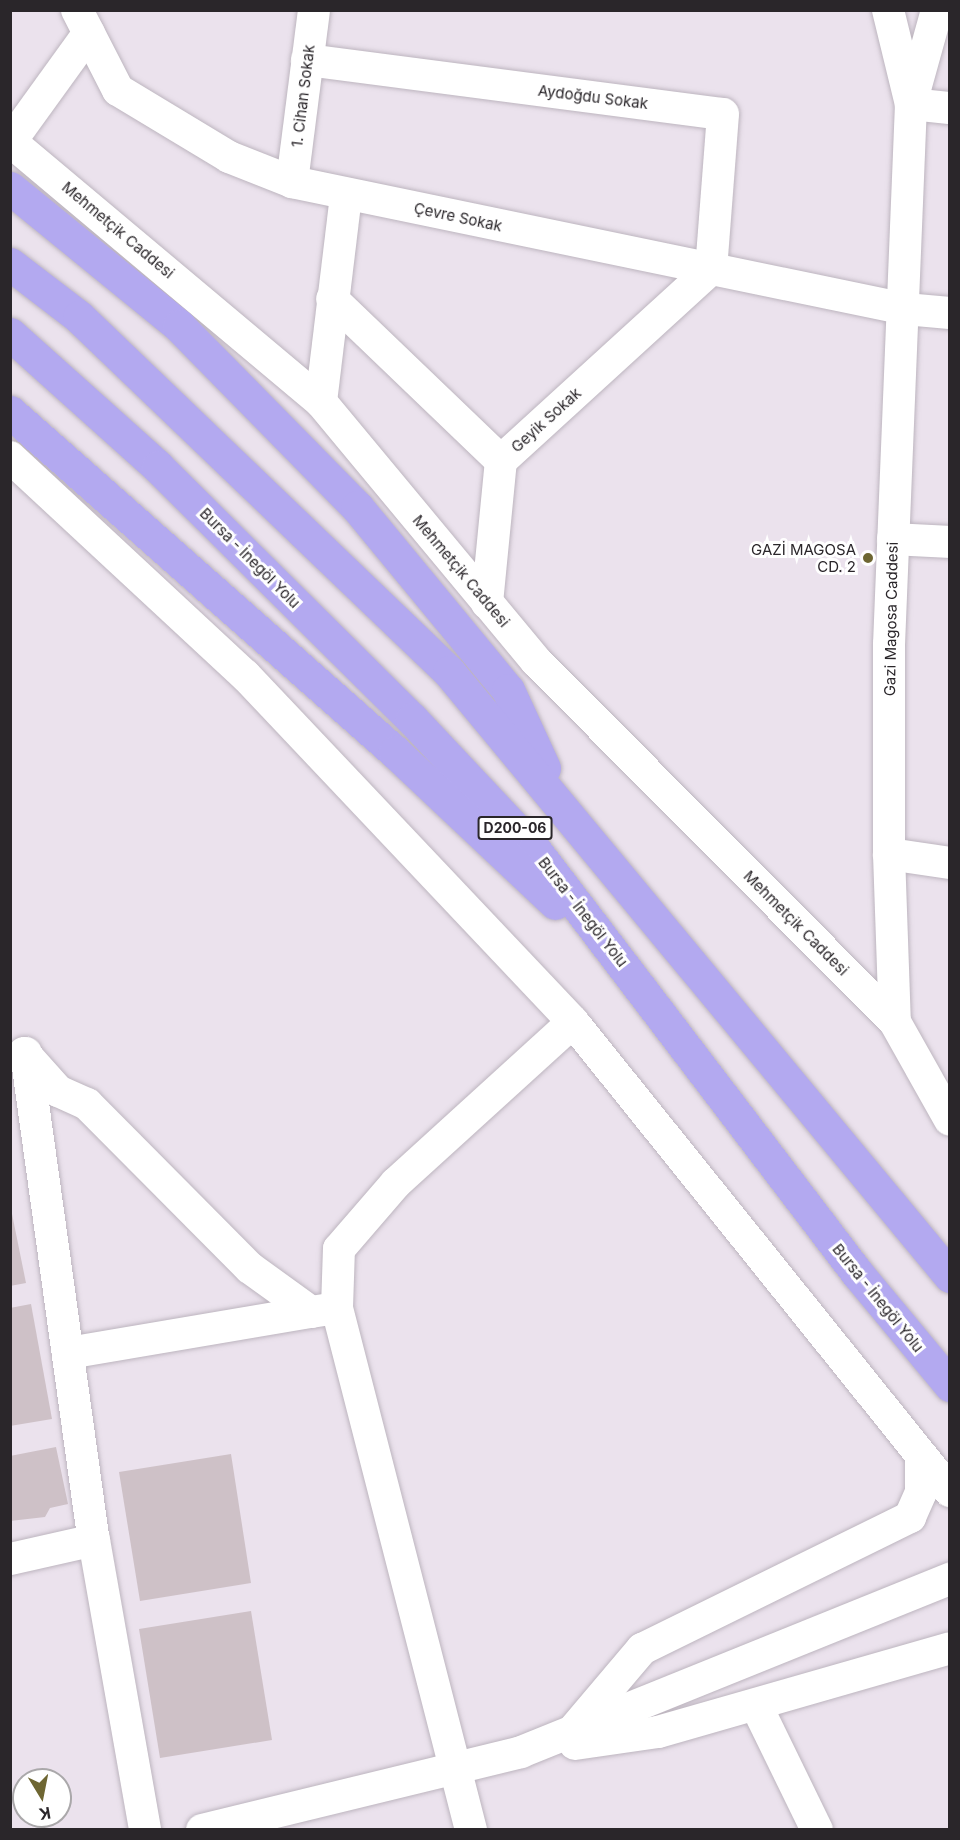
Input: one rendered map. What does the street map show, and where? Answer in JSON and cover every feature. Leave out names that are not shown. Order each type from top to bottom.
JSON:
[{"type":"highway","points":[[10,188],[179,326],[357,507],[508,690],[564,810]]},
{"type":"highway","name":"D200-06","points":[[10,264],[79,317],[449,672],[950,1276]]},
{"type":"highway","name":"Bursa - İnegöl Yolu","points":[[10,334],[158,467],[412,719],[534,849],[857,1274],[950,1384]]},
{"type":"highway","points":[[10,412],[395,752],[629,973]]},
{"type":"street","name":"1. Cihan Sokak","points":[[292,182],[314,10]]},
{"type":"street","points":[[888,10],[911,104]]},
{"type":"street","points":[[911,104],[937,10]]},
{"type":"street","points":[[11,141],[83,22]]},
{"type":"street","name":"Çevre Sokak","points":[[83,22],[118,90],[229,156],[292,182],[905,309],[950,312]]},
{"type":"street","name":"Aydoğdu Sokak","points":[[307,60],[723,114],[711,269]]},
{"type":"street","points":[[911,104],[950,108]]},
{"type":"street","name":"Gazi Magosa Caddesi","points":[[911,104],[905,309],[893,539],[889,854],[895,1022],[950,1120]]},
{"type":"street","name":"Mehmetçik Caddesi","points":[[11,141],[321,402],[536,661],[895,1022]]},
{"type":"street","points":[[321,402],[346,194]]},
{"type":"street","name":"Geyik Sokak","points":[[333,299],[501,461],[711,269]]},
{"type":"street","points":[[10,457],[245,675],[573,1022],[921,1461],[950,1491]]},
{"type":"street","points":[[487,603],[501,461]]},
{"type":"street","points":[[893,539],[950,542]]},
{"type":"street","points":[[889,854],[950,863]]},
{"type":"street","points":[[471,1830],[457,1772],[324,1310],[339,1249],[396,1183],[573,1022]]},
{"type":"street","points":[[18,1053],[58,1091],[87,1104],[250,1268],[324,1310]]},
{"type":"street","points":[[18,1053],[68,1353],[94,1540],[145,1830]]},
{"type":"street","points":[[68,1353],[324,1310]]},
{"type":"street","points":[[571,1733],[642,1649],[910,1517],[921,1492],[921,1461]]},
{"type":"street","points":[[10,1559],[94,1540]]},
{"type":"street","points":[[202,1830],[457,1772],[521,1752],[950,1578]]},
{"type":"street","points":[[521,1752],[658,1731],[950,1648]]},
{"type":"street","points":[[756,1705],[817,1830]]},
{"type":"building","points":[[10,1204],[26,1283],[10,1286]]},
{"type":"building","points":[[31,1304],[52,1419],[10,1426],[10,1308]]},
{"type":"building","points":[[56,1447],[68,1504],[50,1508],[45,1517],[10,1521],[10,1456]]},
{"type":"building","points":[[231,1454],[251,1583],[140,1601],[119,1472]]},
{"type":"building","points":[[251,1611],[272,1740],[160,1758],[139,1629]]},
{"type":"place","name":"GAZİ MAGOSA CD. 2","points":[[868,558]]}]
